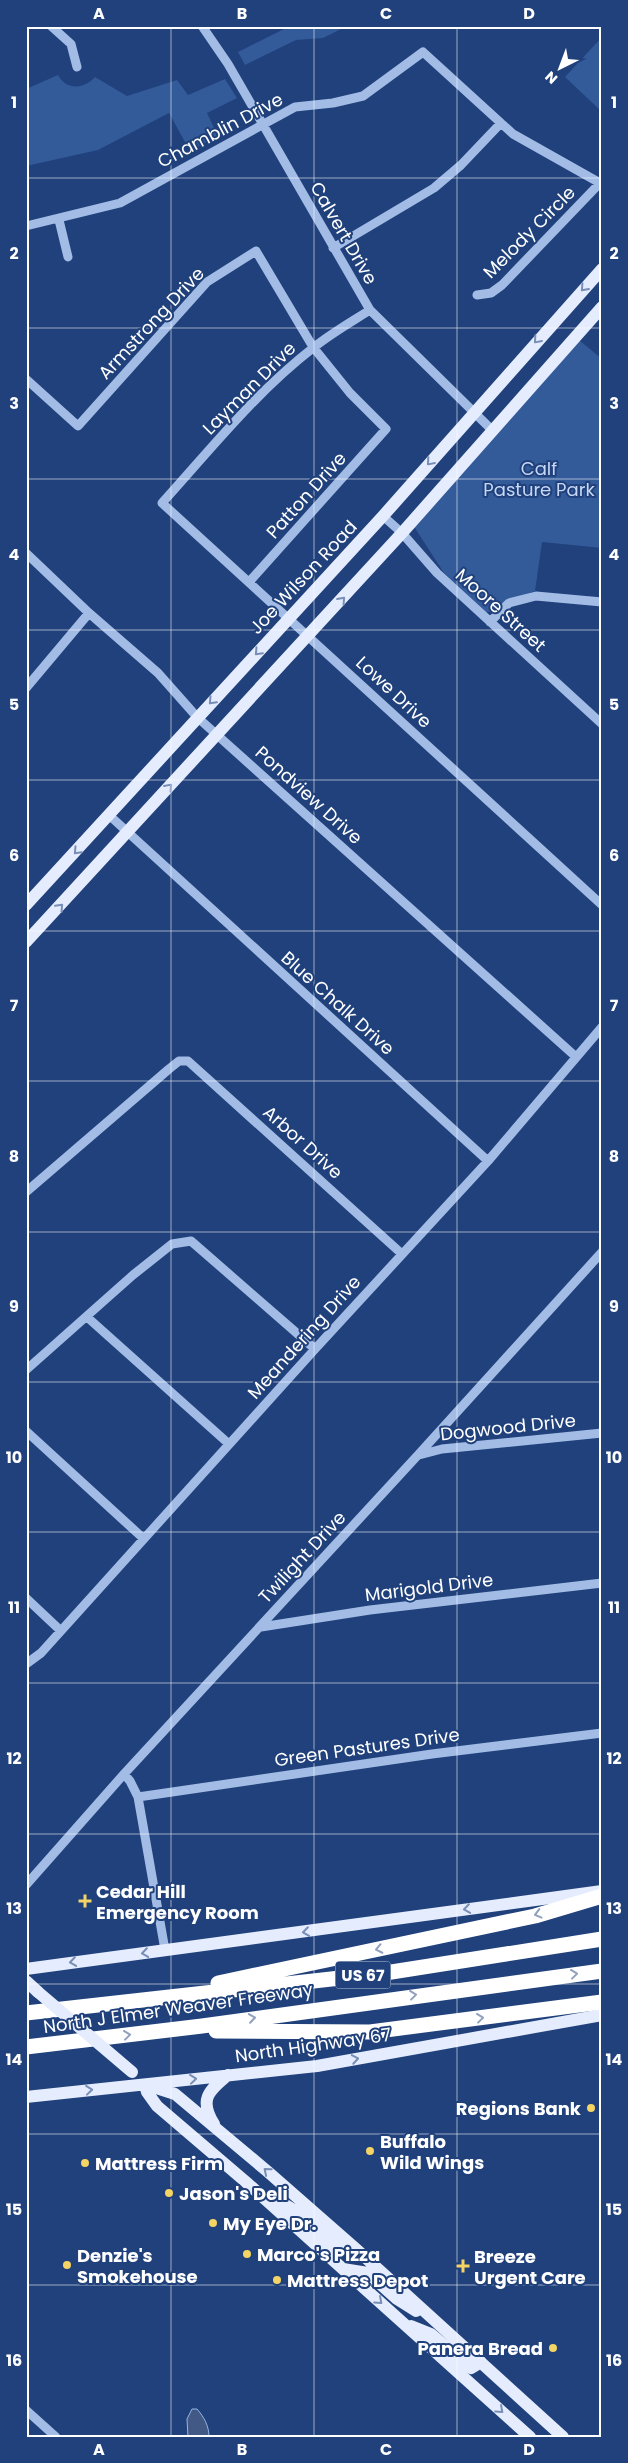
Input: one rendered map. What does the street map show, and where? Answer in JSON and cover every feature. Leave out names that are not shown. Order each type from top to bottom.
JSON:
[{"type":"highway","points":[[123,2002],[535,1916],[602,1896]]},
{"type":"highway","name":"North J Elmer Weaver Freeway","points":[[26,2013],[385,1973],[602,1939]]},
{"type":"highway","name":"North J Elmer Weaver Freeway","points":[[26,2047],[152,2032],[602,1971]]},
{"type":"highway","points":[[152,2032],[370,2032],[602,2002]]},
{"type":"main road","name":"Joe Wilson Road","points":[[26,905],[110,816],[197,717],[383,516],[602,269]]},
{"type":"main road","points":[[26,942],[129,833],[216,734],[402,534],[602,307]]},
{"type":"main road","points":[[26,1968],[602,1891]]},
{"type":"main road","points":[[26,1981],[145,2085],[174,2094],[218,2130],[356,2249],[563,2437]]},
{"type":"main road","name":"North Highway 67","points":[[26,2096],[317,2066],[602,2015]]},
{"type":"main road","points":[[218,2130],[208,2114],[206,2103],[209,2092],[228,2075]]},
{"type":"main road","points":[[145,2085],[147,2092],[157,2106],[246,2182],[530,2437]]},
{"type":"main road","points":[[246,2182],[297,2212],[338,2249],[356,2249]]},
{"type":"main road","points":[[343,2269],[368,2273],[397,2299],[447,2332]]},
{"type":"main road","points":[[404,2324],[431,2334],[471,2368],[481,2362]]},
{"type":"street","points":[[51,26],[71,44],[77,67]]},
{"type":"street","name":"Calvert Drive","points":[[202,26],[228,64],[370,310],[492,430]]},
{"type":"street","name":"Chamblin Drive","points":[[26,226],[59,220],[120,203],[295,108],[332,103],[363,96],[423,52],[501,124]]},
{"type":"street","points":[[333,248],[434,188],[461,165],[501,124]]},
{"type":"street","name":"Melody Circle","points":[[477,295],[491,293],[502,285],[600,183],[529,145],[501,124]]},
{"type":"street","points":[[59,220],[68,257]]},
{"type":"street","name":"Armstrong Drive","points":[[26,379],[78,426],[207,282],[256,251],[314,347]]},
{"type":"street","name":"Layman Drive","points":[[162,504],[232,425],[275,382],[314,347],[370,310]]},
{"type":"street","name":"Patton Drive","points":[[249,582],[386,429],[350,393],[314,347]]},
{"type":"street","name":"Lowe Drive","points":[[162,504],[290,618],[602,905]]},
{"type":"street","name":"Moore Street","points":[[383,516],[438,573],[602,724]]},
{"type":"street","name":"Pondview Drive","points":[[26,553],[89,613],[158,673],[197,717],[575,1056]]},
{"type":"street","points":[[490,622],[509,603],[536,596],[602,602]]},
{"type":"street","points":[[26,688],[89,613]]},
{"type":"street","name":"Blue Chalk Drive","points":[[110,816],[488,1161]]},
{"type":"street","name":"Meandering Drive","points":[[26,1664],[42,1652],[315,1349],[488,1161],[575,1056],[602,1027]]},
{"type":"street","name":"Arbor Drive","points":[[26,1192],[180,1061],[188,1061],[402,1254]]},
{"type":"street","points":[[26,1370],[133,1275],[172,1244],[191,1241],[315,1349]]},
{"type":"street","name":"Twilight Drive","points":[[26,1885],[124,1774],[418,1456],[602,1252]]},
{"type":"street","points":[[87,1317],[229,1444]]},
{"type":"street","points":[[26,1431],[144,1539]]},
{"type":"street","name":"Dogwood Drive","points":[[418,1456],[442,1448],[602,1433]]},
{"type":"street","name":"Marigold Drive","points":[[261,1626],[370,1610],[602,1583]]},
{"type":"street","points":[[26,1598],[61,1631]]},
{"type":"street","name":"Green Pastures Drive","points":[[138,1797],[432,1754],[602,1733]]},
{"type":"street","points":[[124,1774],[138,1797],[165,1950]]},
{"type":"street","points":[[26,2410],[56,2437]]},
{"type":"green space","points":[[290,26],[347,26],[323,38],[296,40],[245,65],[238,52]]},
{"type":"green space","points":[[602,37],[602,112],[565,77]]},
{"type":"green space","points":[[58,75],[66,84],[71,86],[81,86],[95,77],[127,96],[177,80],[188,95],[225,79],[237,98],[207,113],[218,136],[190,151],[169,113],[98,150],[26,166],[26,89]]},
{"type":"green space","name":"Calf Pasture Park","points":[[579,340],[602,359],[602,548],[542,542],[535,591],[506,602],[493,612],[486,612],[444,573],[413,525]]},
{"type":"shaded area","points":[[192,2409],[197,2409],[204,2418],[209,2437],[188,2437],[187,2419]]},
{"type":"place","name":"Cedar Hill Emergency Room","points":[[85,1901]]},
{"type":"place","name":"Regions Bank","points":[[591,2108]]},
{"type":"place","name":"Buffalo Wild Wings","points":[[370,2151]]},
{"type":"place","name":"Mattress Firm","points":[[85,2163]]},
{"type":"place","name":"Jason's Deli","points":[[169,2193]]},
{"type":"place","name":"My Eye Dr.","points":[[213,2223]]},
{"type":"place","name":"Marco's Pizza","points":[[247,2254]]},
{"type":"place","name":"Denzie's Smokehouse","points":[[67,2265]]},
{"type":"place","name":"Breeze Urgent Care","points":[[463,2266]]},
{"type":"place","name":"Mattress Depot","points":[[277,2280]]},
{"type":"place","name":"Panera Bread","points":[[553,2348]]}]
